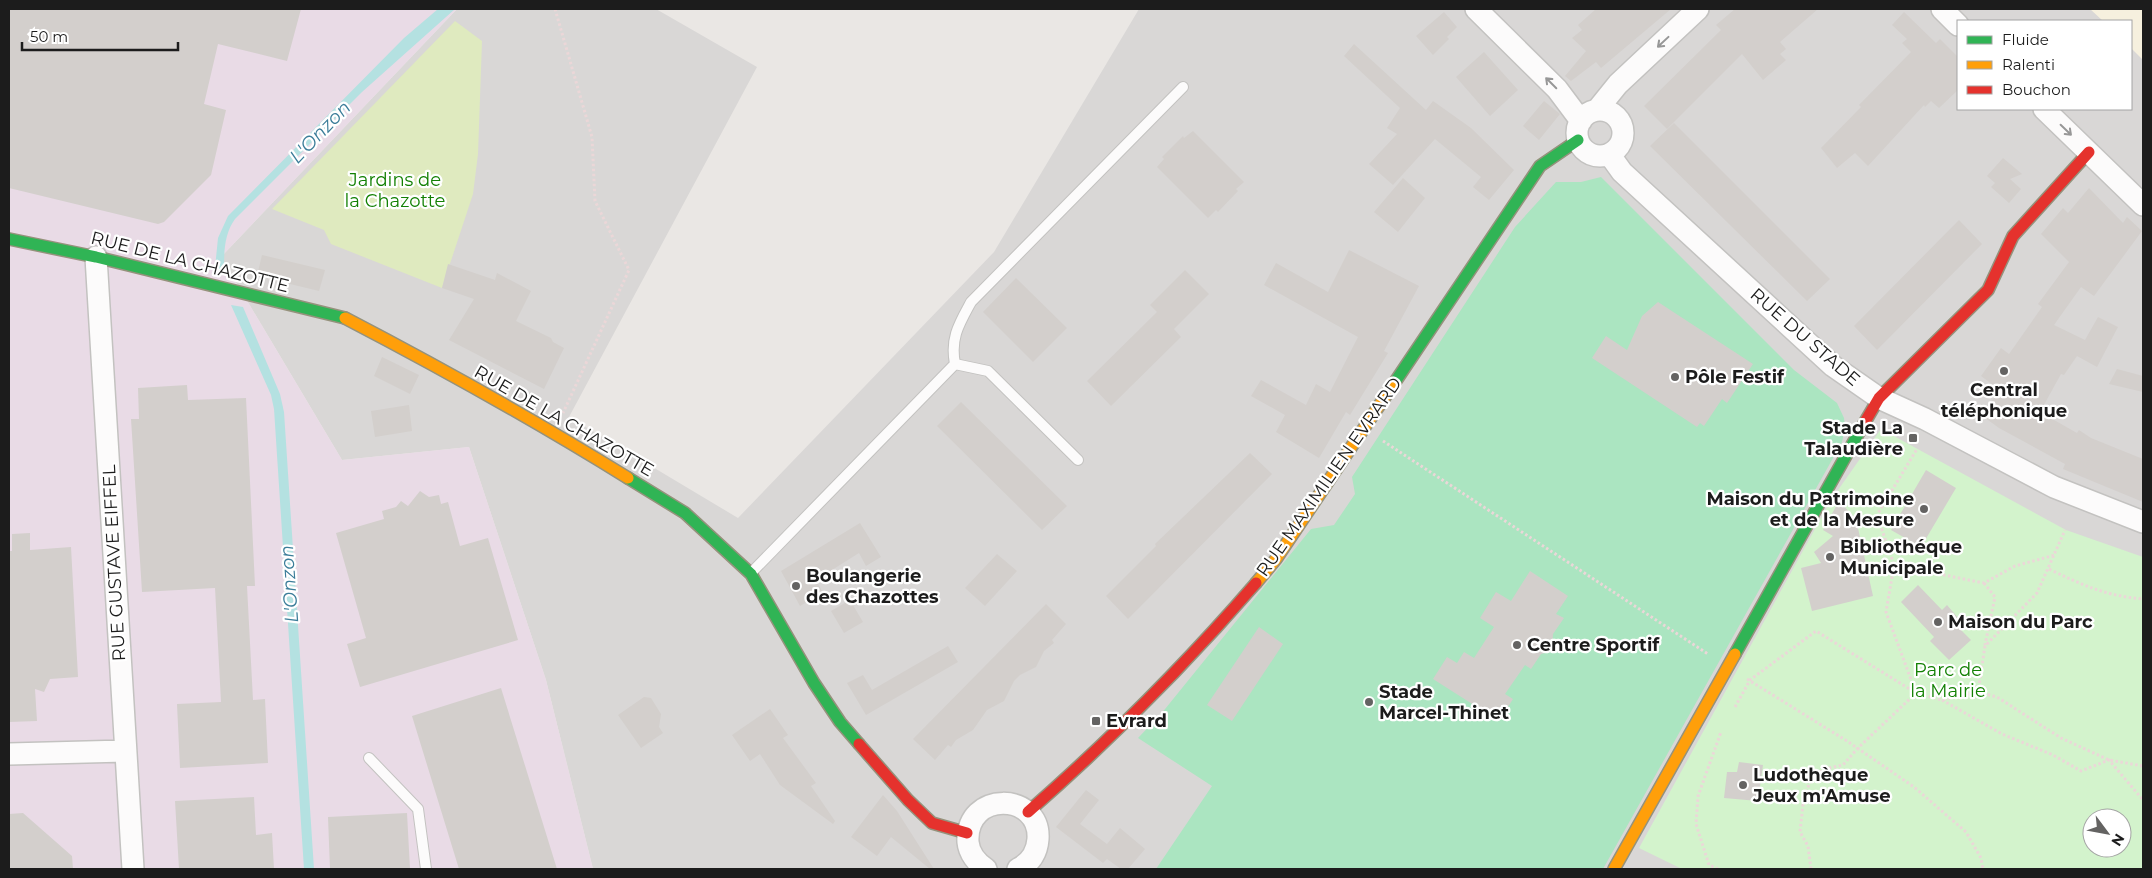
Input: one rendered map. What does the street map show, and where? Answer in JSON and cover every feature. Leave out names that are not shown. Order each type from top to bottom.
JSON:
[{"type":"street","points":[[1476,9],[1557,89],[1585,124],[1582,147],[1594,155],[1609,154],[1620,145],[1623,131],[1617,118],[1611,113],[1585,124]]},
{"type":"street","name":"RUE MAXIMILIEN EVRARD","points":[[1028,812],[1073,774],[1175,671],[1276,559],[1540,166],[1585,124],[1618,84],[1698,9]]},
{"type":"street","points":[[1942,9],[1957,24]]},
{"type":"street","points":[[2045,110],[2143,206]]},
{"type":"street","points":[[1614,869],[1879,398],[1988,290],[2013,236],[2089,152]]},
{"type":"street","name":"RUE DU STADE","points":[[1609,154],[1622,172],[1833,366],[1879,398],[1925,419],[2054,487],[2143,522]]},
{"type":"street","name":"RUE DE LA CHAZOTTE","points":[[9,239],[96,257],[343,317],[438,367],[553,433],[685,513],[750,574],[814,683],[840,722],[908,800],[932,823],[967,833]]},
{"type":"street","name":"RUE GUSTAVE EIFFEL","points":[[96,257],[132,869]]},
{"type":"street","points":[[9,754],[126,751]]},
{"type":"street","points":[[985,869],[974,859],[968,847],[967,833],[971,820],[980,810],[991,804],[1004,802],[1017,805],[1028,812],[1035,823],[1038,834],[1037,847],[1032,858],[1023,868]]},
{"type":"lane","points":[[955,364],[952,349],[958,326],[971,302],[1183,87]]},
{"type":"lane","points":[[955,364],[988,371],[1078,460]]},
{"type":"lane","points":[[750,574],[955,364]]},
{"type":"lane","points":[[370,758],[418,809],[426,869]]},
{"type":"path","points":[[553,433],[629,270],[595,200],[592,137],[555,9]]},
{"type":"path","points":[[1363,429],[1728,667],[1858,748],[1914,787],[1966,832],[1981,858],[1983,869]]},
{"type":"path","points":[[1916,693],[1886,612],[1894,565],[1877,515],[1917,449]]},
{"type":"path","points":[[1985,646],[2037,593],[2066,530]]},
{"type":"path","points":[[1894,565],[1984,583],[2015,566],[2055,555]]},
{"type":"path","points":[[2049,569],[2100,592],[2121,597],[2143,598]]},
{"type":"path","points":[[1978,692],[1995,597],[1984,583]]},
{"type":"path","points":[[1733,712],[1750,680],[1816,631],[1916,693],[1942,700],[2002,734],[2053,755],[2080,771],[2109,760]]},
{"type":"path","points":[[1942,700],[1978,692],[1997,697],[2061,738],[2109,760],[2143,766]]},
{"type":"path","points":[[1811,869],[1808,846],[1800,832],[1804,795],[1812,779],[1824,769],[1843,765],[1858,748],[1916,693]]},
{"type":"path","points":[[1718,869],[1709,865],[1696,824],[1698,796],[1724,728]]},
{"type":"path","points":[[2109,760],[2143,800]]},
{"type":"shaded area","points":[[9,9],[457,9],[221,257],[342,460],[469,447],[546,680],[593,869],[9,869]]},
{"type":"shaded area","points":[[457,9],[656,9],[757,67],[569,417],[738,518],[994,252],[1139,9],[2143,9],[2143,869],[593,869],[546,680],[469,447],[342,460],[221,257]]},
{"type":"shaded area","points":[[2090,9],[2143,9],[2143,60],[2132,49],[2132,20],[2102,20]]},
{"type":"green space","name":"Jardins de la Chazotte","points":[[455,21],[482,41],[478,154],[473,194],[442,288],[331,244],[324,230],[272,209]]},
{"type":"green space","points":[[1601,177],[1794,370],[1837,403],[1844,418],[1845,428],[1842,442],[1603,869],[1156,869],[1212,786],[1138,738],[1161,714],[1311,529],[1334,525],[1355,494],[1352,477],[1515,227],[1556,182],[1581,182]]},
{"type":"green space","name":"Parc de la Mairie","points":[[1881,429],[2066,530],[2143,557],[2143,869],[1682,869],[1639,848],[1831,500]]},
{"type":"water","name":"L'Onzon","points":[[438,9],[455,9],[362,92],[235,219],[227,237],[224,271],[215,268],[218,238],[228,216],[404,38]]},
{"type":"water","name":"L'Onzon","points":[[231,305],[243,307],[280,394],[284,412],[314,869],[304,869],[274,409],[271,395]]},
{"type":"building","points":[[9,9],[301,9],[287,61],[218,44],[204,104],[226,110],[211,175],[164,222],[158,224],[9,188]]},
{"type":"building","points":[[1596,9],[1671,9],[1601,68],[1596,62],[1571,81],[1565,76],[1586,51],[1572,38],[1582,30],[1578,25]]},
{"type":"building","points":[[1735,9],[1818,9],[1780,42],[1786,49],[1780,54],[1786,60],[1763,80],[1742,54],[1667,129],[1644,106],[1721,30],[1716,25]]},
{"type":"building","points":[[1444,12],[1457,27],[1447,37],[1449,39],[1433,55],[1416,36]]},
{"type":"building","points":[[1904,12],[1936,43],[1940,39],[1957,56],[1957,91],[1939,108],[1931,101],[1925,107],[1924,105],[1868,166],[1855,153],[1837,168],[1821,148],[1861,107],[1859,105],[1911,52],[1902,43],[1907,39],[1892,25]]},
{"type":"building","points":[[1354,44],[1426,110],[1433,101],[1471,128],[1514,170],[1489,200],[1473,187],[1481,177],[1435,139],[1393,185],[1369,164],[1397,134],[1387,128],[1400,108],[1344,56]]},
{"type":"building","points":[[1484,52],[1518,90],[1490,116],[1456,77]]},
{"type":"building","points":[[1544,101],[1560,114],[1539,140],[1523,126]]},
{"type":"building","points":[[1674,123],[1830,279],[1807,301],[1650,146]]},
{"type":"building","points":[[1193,131],[1244,182],[1218,212],[1216,210],[1208,218],[1157,167],[1164,159],[1162,157],[1183,136],[1184,138]]},
{"type":"building","points":[[2003,158],[2022,174],[2010,179],[2021,189],[2009,203],[1991,187],[1995,183],[1987,176]]},
{"type":"building","points":[[1403,178],[1425,198],[1398,232],[1374,212]]},
{"type":"building","points":[[2089,188],[2123,223],[2127,217],[2142,231],[2094,296],[2081,287],[2054,325],[2085,340],[2098,317],[2118,327],[2097,367],[2077,356],[2064,375],[2061,374],[2040,412],[2077,433],[2079,430],[2091,438],[2143,459],[2143,502],[2063,469],[2065,464],[1999,428],[1981,415],[2000,390],[1981,376],[2001,348],[2009,354],[2042,307],[2038,304],[2069,262],[2041,234],[2063,208],[2068,213]]},
{"type":"building","points":[[1959,220],[1982,244],[1877,350],[1854,326]]},
{"type":"building","points":[[1349,250],[1419,286],[1384,351],[1388,353],[1350,415],[1346,412],[1319,458],[1276,432],[1285,415],[1251,396],[1261,380],[1306,405],[1316,384],[1330,392],[1358,337],[1264,285],[1276,263],[1328,292]]},
{"type":"building","points":[[262,255],[325,270],[319,291],[257,276]]},
{"type":"building","points":[[448,264],[495,280],[497,273],[531,291],[516,321],[551,338],[553,342],[564,348],[544,389],[449,340],[474,299],[442,288]]},
{"type":"building","points":[[1185,270],[1209,294],[1174,329],[1181,337],[1111,406],[1087,381],[1157,312],[1150,305]]},
{"type":"building","points":[[1016,278],[1067,328],[1033,362],[983,312]]},
{"type":"building","name":"Pôle Festif","points":[[1658,302],[1753,364],[1727,403],[1722,399],[1704,426],[1700,423],[1697,427],[1592,358],[1606,336],[1627,350],[1642,316]]},
{"type":"building","points":[[382,357],[419,375],[410,394],[374,376]]},
{"type":"building","points":[[2117,369],[2143,376],[2143,392],[2109,384]]},
{"type":"building","points":[[187,385],[188,400],[246,398],[255,586],[247,586],[253,700],[265,699],[268,763],[180,768],[177,704],[221,702],[215,588],[142,592],[131,419],[139,419],[138,388]]},
{"type":"building","points":[[961,402],[1067,506],[1042,530],[937,426]]},
{"type":"building","points":[[409,405],[412,431],[375,437],[371,411]]},
{"type":"building","points":[[1250,453],[1272,474],[1128,619],[1106,596],[1156,546],[1155,544]]},
{"type":"building","name":"Maison du Patrimoine et de la Mesure","points":[[1926,470],[1956,488],[1921,547],[1891,530]]},
{"type":"building","points":[[420,491],[429,497],[439,495],[441,504],[448,502],[460,546],[488,538],[518,640],[360,687],[347,644],[366,638],[336,533],[384,519],[382,511],[396,507],[401,501],[408,506]]},
{"type":"building","points":[[1839,501],[1856,519],[1873,596],[1812,611],[1801,568],[1821,563],[1814,552],[1833,536],[1823,530]]},
{"type":"building","points":[[860,523],[881,557],[866,566],[859,553],[816,580],[823,593],[800,606],[781,571]]},
{"type":"building","points":[[30,533],[30,550],[71,547],[78,677],[50,679],[44,692],[35,689],[37,721],[9,722],[9,551],[12,551],[12,534]]},
{"type":"building","points":[[997,554],[1017,571],[985,606],[965,588]]},
{"type":"building","name":"Centre Sportif","points":[[1530,571],[1568,596],[1556,614],[1564,618],[1553,634],[1552,647],[1541,654],[1531,669],[1525,665],[1505,694],[1513,699],[1499,721],[1433,679],[1447,657],[1457,663],[1464,652],[1474,658],[1494,627],[1480,618],[1496,592],[1511,601]]},
{"type":"building","name":"Maison du Parc","points":[[1918,585],[1942,610],[1947,605],[1959,619],[1955,624],[1971,640],[1949,660],[1930,641],[1934,637],[1901,602]]},
{"type":"building","points":[[850,600],[863,622],[844,633],[831,611]]},
{"type":"building","points":[[1046,604],[1066,624],[1052,640],[1054,643],[1044,651],[1036,667],[1020,675],[1014,681],[1004,701],[987,710],[973,730],[956,740],[951,747],[948,745],[935,760],[913,739]]},
{"type":"building","points":[[1259,627],[1283,644],[1232,721],[1207,705]]},
{"type":"building","points":[[948,646],[958,662],[866,715],[847,683],[863,675],[872,690]]},
{"type":"building","points":[[501,688],[557,869],[459,869],[412,716]]},
{"type":"building","points":[[644,697],[651,698],[661,714],[659,727],[663,733],[641,748],[618,715]]},
{"type":"building","points":[[770,709],[788,735],[783,738],[816,783],[811,786],[835,821],[833,824],[780,785],[760,754],[750,761],[732,735]]},
{"type":"building","name":"Ludothèque Jeux m'Amuse","points":[[1739,762],[1763,765],[1758,801],[1724,798],[1727,772],[1737,772]]},
{"type":"building","points":[[1086,790],[1099,800],[1080,824],[1107,844],[1120,828],[1145,849],[1128,869],[1121,869],[1107,859],[1103,863],[1056,827]]},
{"type":"building","points":[[883,795],[897,811],[934,869],[930,869],[891,837],[877,856],[851,837]]},
{"type":"building","points":[[254,797],[256,835],[272,833],[274,869],[179,869],[175,801]]},
{"type":"building","points":[[23,813],[72,856],[73,869],[9,869],[9,814]]},
{"type":"building","points":[[407,813],[410,869],[330,869],[328,817]]},
{"type":"traffic: fast","points":[[1393,385],[1540,166],[1578,140]]},
{"type":"traffic: fast","points":[[9,239],[96,257],[345,318]]},
{"type":"traffic: fast","points":[[1735,654],[1862,427]]},
{"type":"traffic: fast","points":[[628,478],[685,513],[751,574],[814,683],[840,722],[859,744]]},
{"type":"traffic: slow","points":[[345,318],[488,395],[628,478]]},
{"type":"traffic: slow","points":[[1256,583],[1276,559],[1393,385]]},
{"type":"traffic: slow","points":[[1614,869],[1735,654]]},
{"type":"traffic: jam","points":[[1862,427],[1879,398],[1988,290],[2013,236],[2089,152]]},
{"type":"traffic: jam","points":[[1028,812],[1146,702],[1256,583]]},
{"type":"traffic: jam","points":[[859,744],[908,800],[932,823],[967,833]]},
{"type":"place","name":"Central téléphonique","points":[[2004,371]]},
{"type":"place","name":"Pôle Festif","points":[[1675,377]]},
{"type":"place","name":"Stade La Talaudière","points":[[1913,438]]},
{"type":"place","name":"Maison du Patrimoine et de la Mesure","points":[[1924,509]]},
{"type":"place","name":"Bibliothéque Municipale","points":[[1830,557]]},
{"type":"place","name":"Boulangerie des Chazottes","points":[[796,586]]},
{"type":"place","name":"Maison du Parc","points":[[1938,622]]},
{"type":"place","name":"Centre Sportif","points":[[1517,645]]},
{"type":"place","name":"Stade Marcel-Thinet","points":[[1369,702]]},
{"type":"place","name":"Evrard","points":[[1096,721]]},
{"type":"place","name":"Ludothèque Jeux m'Amuse","points":[[1743,785]]}]
